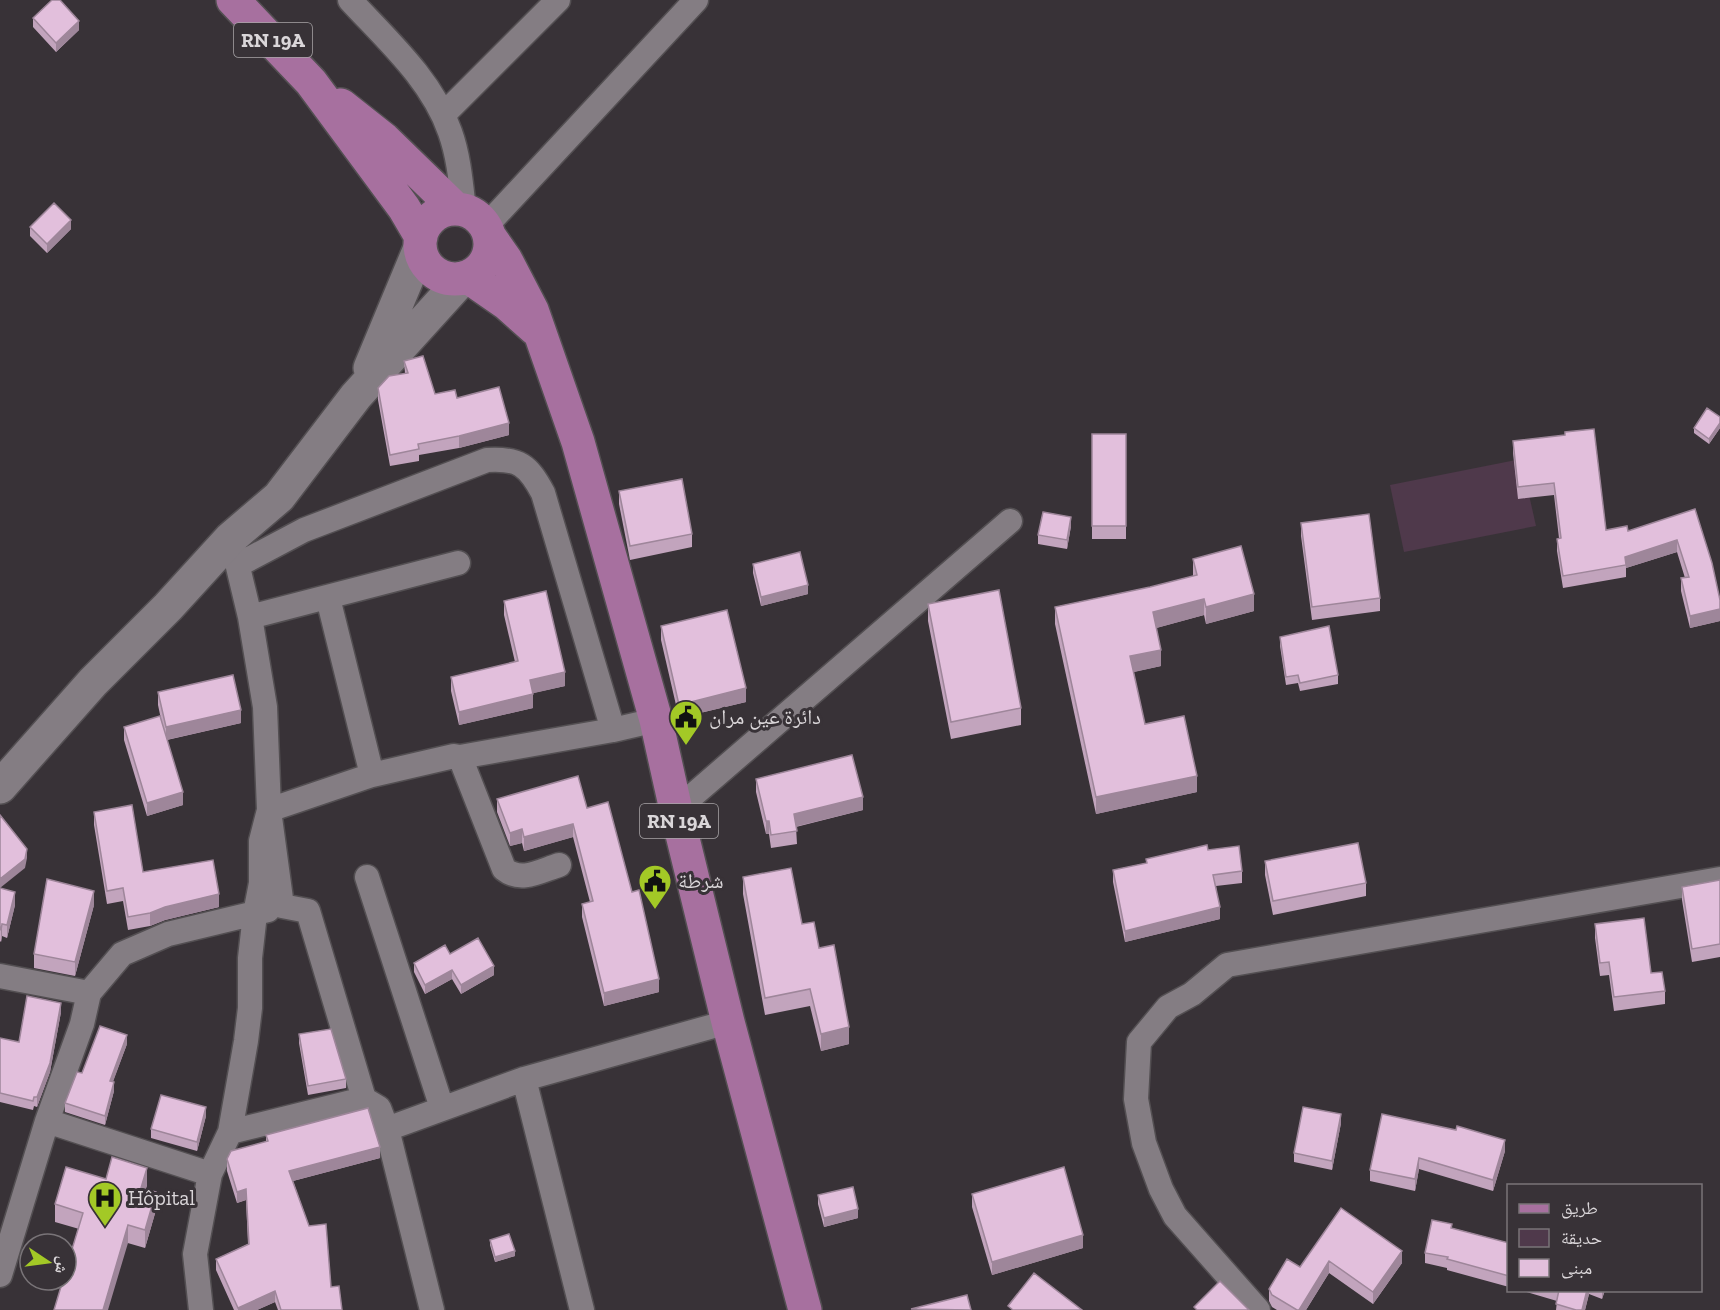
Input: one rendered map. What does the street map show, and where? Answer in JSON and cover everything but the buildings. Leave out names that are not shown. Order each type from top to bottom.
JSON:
[{"type":"main road","name":"RN 19A","points":[[233,0],[312,82]]},
{"type":"main road","points":[[312,82],[384,139],[474,220],[519,285],[542,336]]},
{"type":"main road","points":[[312,82],[404,208],[421,242],[428,266],[445,278],[466,278],[507,304],[542,336]]},
{"type":"main road","points":[[356,396],[390,323],[430,220],[438,213],[474,220]]},
{"type":"main road","points":[[0,787],[93,682],[168,608],[235,552],[356,396],[466,278],[485,262],[490,250],[474,220]]},
{"type":"main road","name":"RN 19A","points":[[542,336],[578,441],[656,720],[728,1022],[805,1310]]},
{"type":"street","points":[[350,0],[410,65],[443,115],[456,151],[474,220]]},
{"type":"street","points":[[474,220],[696,0]]},
{"type":"street","points":[[443,115],[551,2]]},
{"type":"street","points":[[282,906],[269,810],[265,707],[250,617],[235,552],[304,530],[487,460],[505,459],[522,465],[533,474],[543,493],[613,730]]},
{"type":"street","points":[[676,810],[1010,521]]},
{"type":"street","points":[[250,617],[458,563]]},
{"type":"street","points":[[328,598],[372,775]]},
{"type":"street","points":[[269,810],[372,775],[454,756],[460,757],[613,730],[656,720]]},
{"type":"street","points":[[460,757],[504,869],[515,876],[524,876],[559,865]]},
{"type":"street","points":[[201,1310],[195,1254],[210,1174],[230,1132],[250,1008],[250,958],[261,883],[261,842],[269,810]]},
{"type":"street","points":[[367,877],[442,1108]]},
{"type":"street","points":[[1258,1310],[1175,1216],[1161,1189],[1144,1143],[1136,1099],[1139,1042],[1168,1007],[1192,994],[1227,965],[1720,879]]},
{"type":"street","points":[[0,1275],[89,993],[122,954],[168,934],[282,906],[308,911],[364,1099],[379,1108],[387,1129],[432,1310]]},
{"type":"street","points":[[0,976],[89,993]]},
{"type":"street","points":[[387,1129],[524,1079],[728,1022]]},
{"type":"street","points":[[524,1079],[582,1310]]},
{"type":"street","points":[[230,1132],[364,1099]]},
{"type":"street","points":[[47,1121],[210,1174]]},
{"type":"green space","points":[[1521,459],[1536,526],[1404,552],[1390,485]]},
{"type":"place","name":"دائرة عين مران","points":[[686,746]]},
{"type":"place","name":"شرطة","points":[[655,910]]},
{"type":"place","name":"Hôpital","points":[[105,1227]]}]
